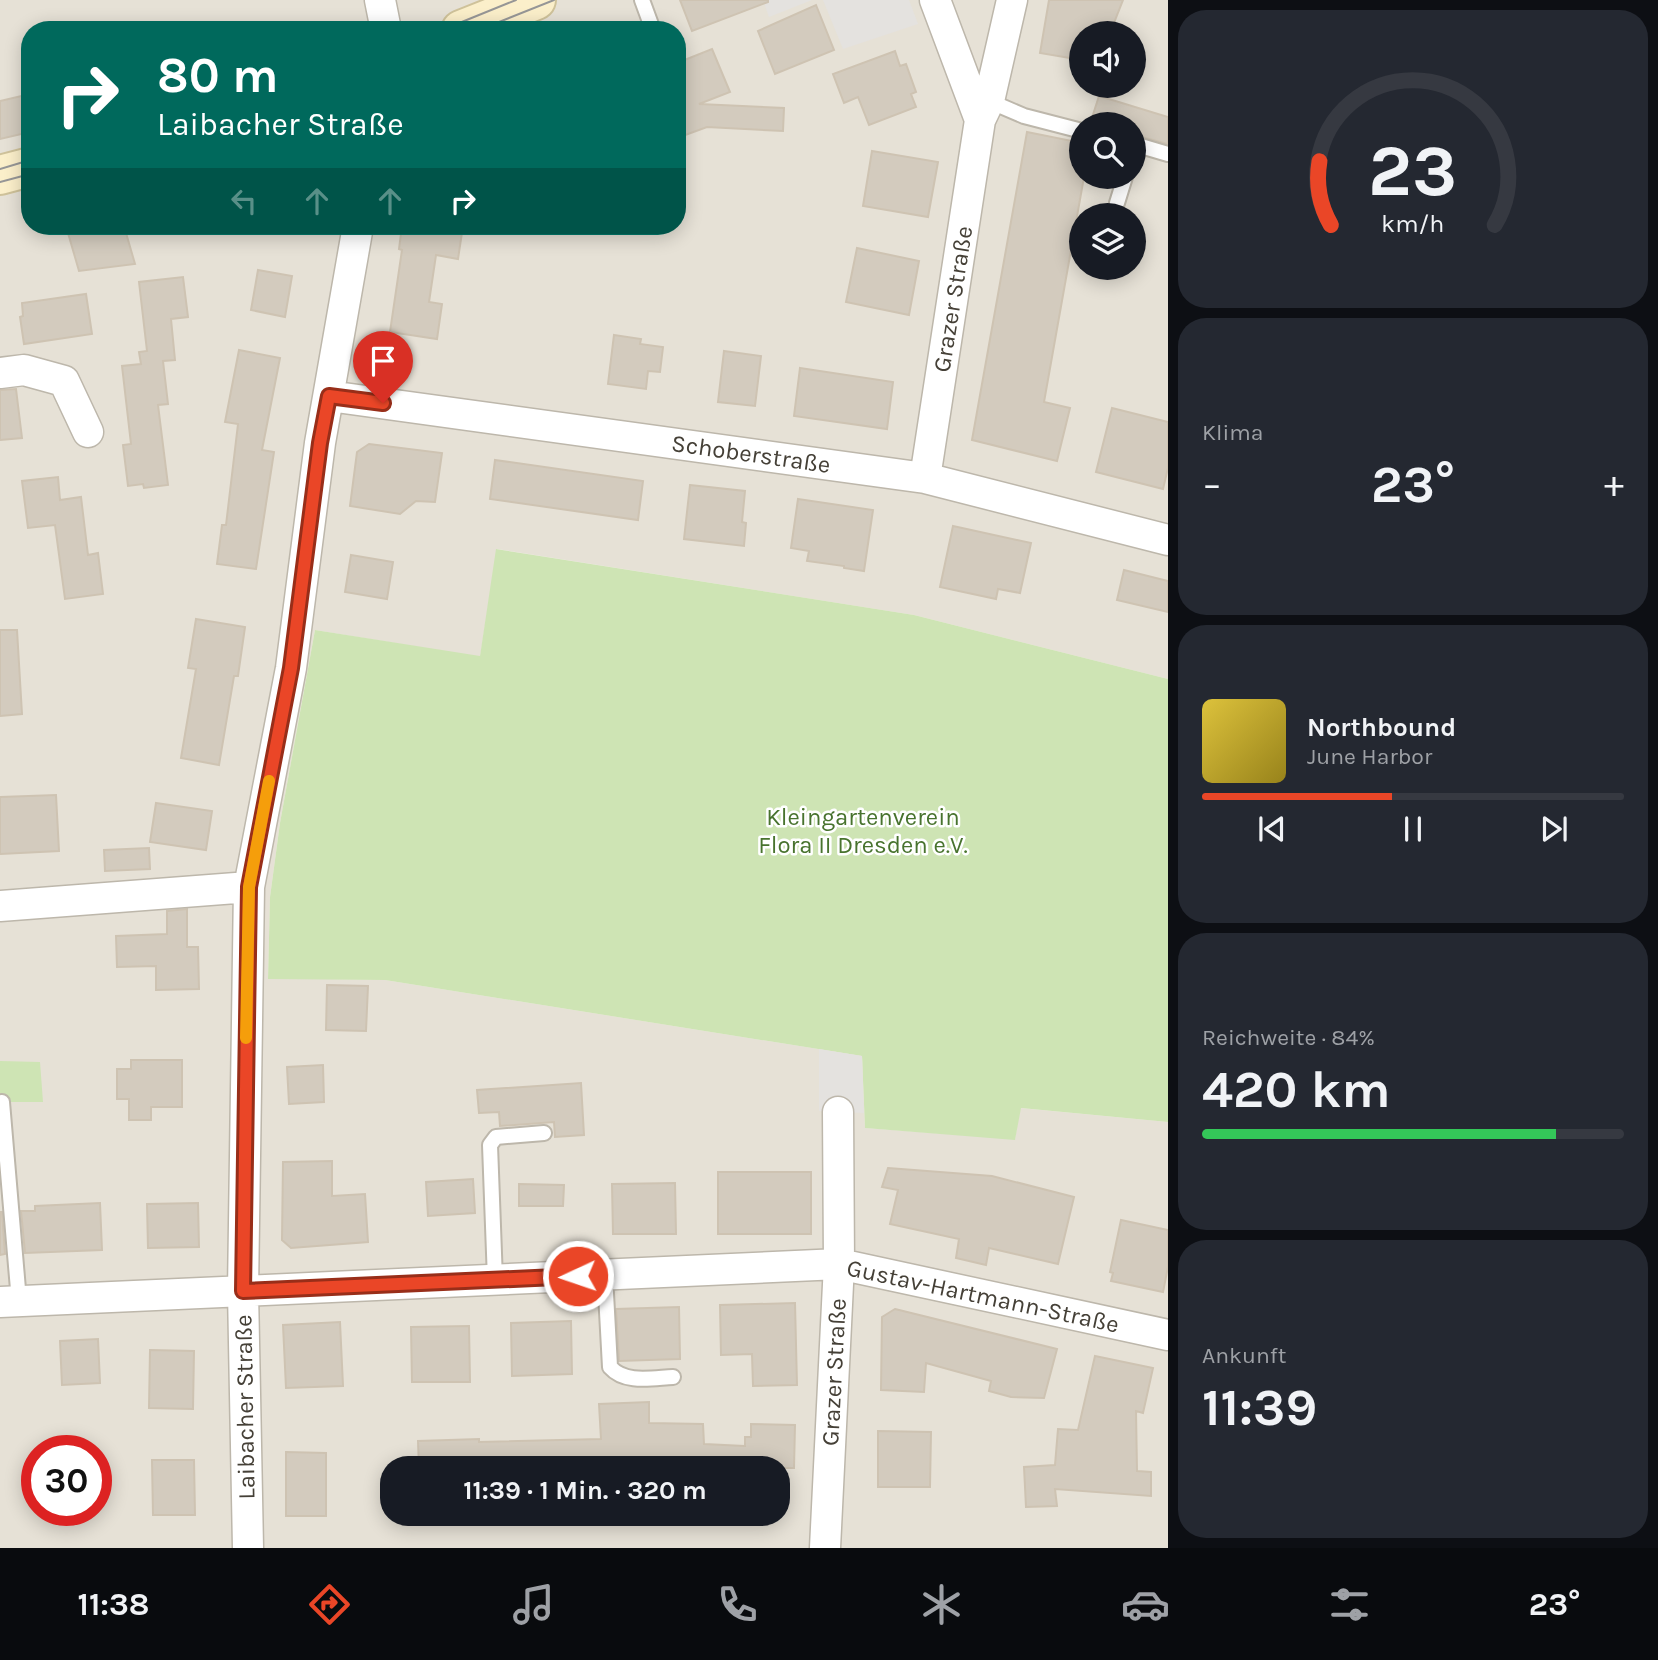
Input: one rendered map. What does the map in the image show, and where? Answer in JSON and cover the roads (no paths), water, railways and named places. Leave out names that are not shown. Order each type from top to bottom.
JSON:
[{"type":"street","points":[[380,0],[384,21]]},
{"type":"street","points":[[484,21],[536,0]]},
{"type":"street","name":"Grazer Straße","points":[[935,0],[985,111]]},
{"type":"street","name":"Grazer Straße","points":[[925,478],[985,111],[1012,0]]},
{"type":"street","points":[[0,175],[21,169]]},
{"type":"street","name":"Laibacher Straße","points":[[248,1548],[243,1291],[249,887],[291,668],[320,443],[356,235]]},
{"type":"street","points":[[0,373],[24,370],[64,381],[88,432]]},
{"type":"street","name":"Schoberstraße","points":[[329,396],[925,478],[1168,540]]},
{"type":"street","points":[[0,906],[249,887]]},
{"type":"street","name":"Grazer Straße","points":[[825,1548],[839,1264],[838,1112]]},
{"type":"street","name":"Gustav-Hartmann-Straße","points":[[10,1302],[839,1264],[1168,1335]]},
{"type":"lane","points":[[642,0],[650,21]]},
{"type":"lane","points":[[985,111],[1024,116],[1069,128]]},
{"type":"lane","points":[[1146,149],[1168,154]]},
{"type":"lane","points":[[1117,203],[1121,189]]},
{"type":"lane","points":[[2,1102],[10,1302]]},
{"type":"lane","points":[[495,1279],[490,1145],[496,1137],[544,1133]]},
{"type":"lane","points":[[605,1275],[610,1367],[617,1375],[626,1378],[673,1377]]},
{"type":"tram line","points":[[464,21],[516,0]]},
{"type":"tram line","points":[[502,21],[554,0]]},
{"type":"tram line","points":[[0,169],[21,163]]},
{"type":"tram line","points":[[0,182],[21,176]]},
{"type":"park label","name":"Kleingartenverein Flora II Dresden e.V.","points":[[863,831]]}]
